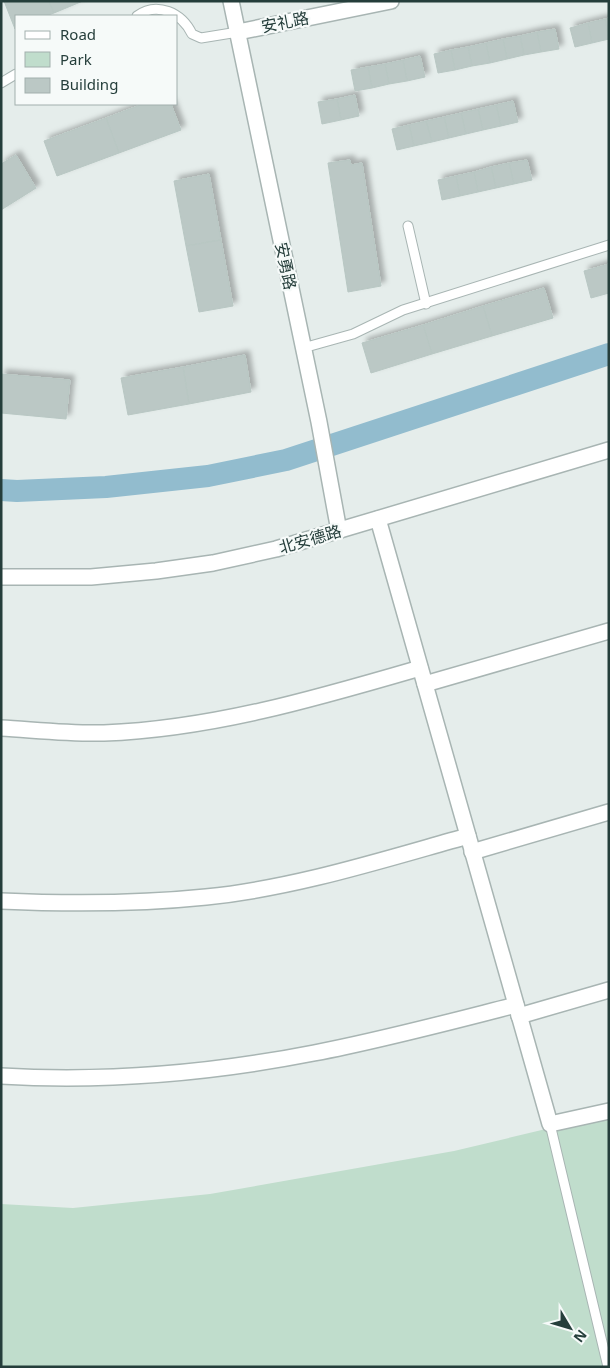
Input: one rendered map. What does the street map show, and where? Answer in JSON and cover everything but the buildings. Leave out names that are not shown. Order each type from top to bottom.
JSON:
[{"type":"street","name":"安勇路","points":[[231,1],[319,422],[339,531]]},
{"type":"street","name":"安礼路","points":[[238,32],[390,1]]},
{"type":"street","name":"北安德路","points":[[1,577],[90,577],[156,571],[213,563],[267,551],[339,531],[609,450]]},
{"type":"street","points":[[378,519],[550,1124],[609,1110]]},
{"type":"street","points":[[424,684],[609,631]]},
{"type":"street","points":[[1,728],[103,733],[152,729],[272,709],[332,694],[420,668]]},
{"type":"street","points":[[472,852],[609,812]]},
{"type":"street","points":[[1,901],[50,903],[137,902],[207,897],[266,888],[327,874],[468,836]]},
{"type":"street","points":[[1,1076],[121,1077],[214,1069],[322,1052],[609,990]]},
{"type":"lane","points":[[139,15],[152,10],[164,10],[175,15]]},
{"type":"lane","points":[[178,17],[188,24],[192,34],[201,38],[238,32]]},
{"type":"lane","points":[[1,83],[15,75]]},
{"type":"lane","points":[[408,226],[426,304]]},
{"type":"lane","points":[[303,348],[353,334],[402,310],[609,246]]},
{"type":"lane","points":[[550,1124],[608,1367]]},
{"type":"green space","points":[[609,1114],[609,1367],[1,1367],[1,1204],[73,1208],[210,1194],[454,1151]]},
{"type":"waterway","points":[[1,490],[106,487],[208,476],[286,460],[609,354]]}]
